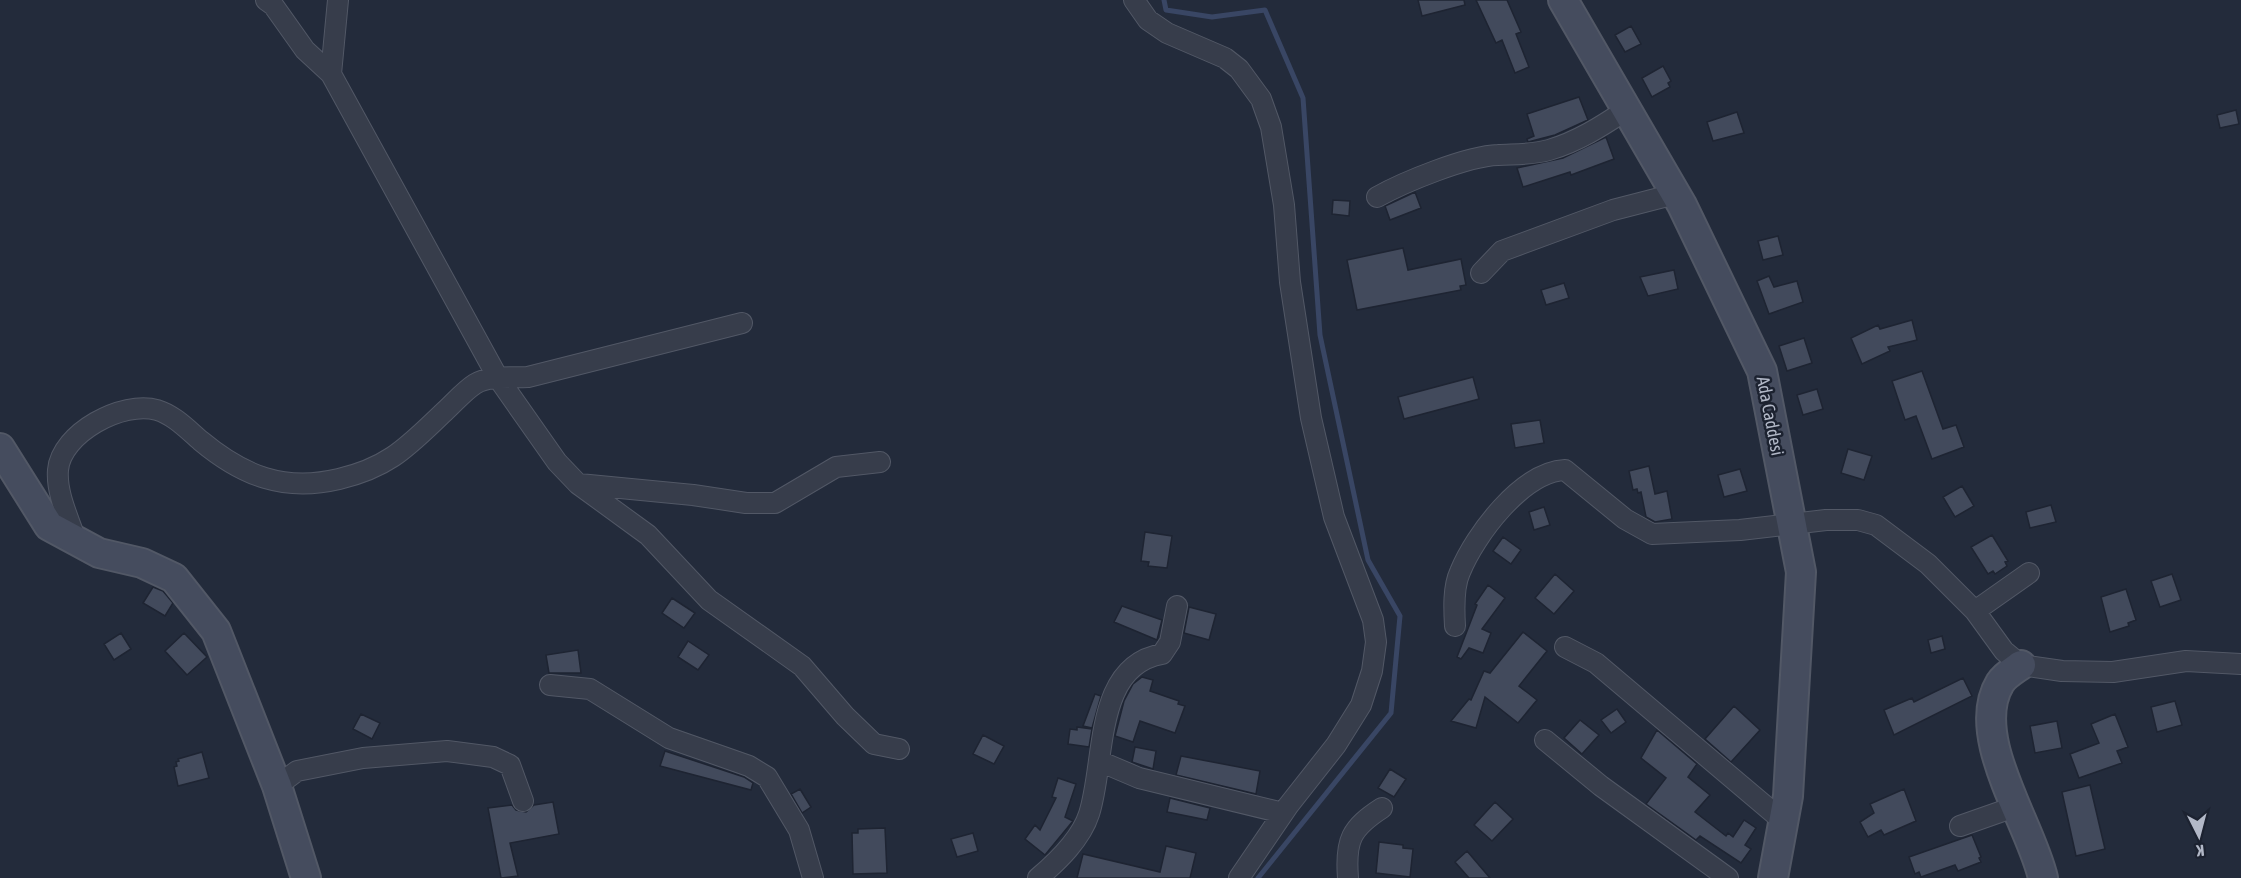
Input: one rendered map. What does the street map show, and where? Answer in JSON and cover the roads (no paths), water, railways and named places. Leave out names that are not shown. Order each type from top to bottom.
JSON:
[{"type":"main road","name":"Ada Caddesi","points":[[1563,0],[1675,194],[1762,371],[1801,572],[1788,796],[1773,878]]},
{"type":"main road","points":[[0,447],[49,526],[99,553],[142,563],[174,578],[216,631],[278,786],[306,878]]},
{"type":"main road","points":[[2021,665],[2000,682],[1991,705],[1991,738],[2043,878]]},
{"type":"street","points":[[266,0],[273,5],[305,50],[331,74],[498,378],[557,462],[578,484],[648,535],[709,600],[802,666],[845,716],[874,744],[899,749]]},
{"type":"street","points":[[331,74],[338,0]]},
{"type":"street","points":[[1134,0],[1148,20],[1167,33],[1225,58],[1239,69],[1262,99],[1272,128],[1284,205],[1290,282],[1311,418],[1334,518],[1373,620],[1376,642],[1374,662],[1361,705],[1335,745],[1283,813],[1239,878]]},
{"type":"street","points":[[1377,197],[1403,183],[1460,164],[1498,154],[1520,156],[1550,150],[1596,130],[1626,110]]},
{"type":"street","points":[[1481,273],[1502,251],[1613,210],[1675,194]]},
{"type":"street","points":[[76,541],[62,498],[58,470],[63,454],[82,432],[110,413],[135,407],[157,410],[172,417],[222,459],[271,482],[337,480],[374,469],[398,456],[476,383],[498,378],[528,377],[742,323]]},
{"type":"street","points":[[578,484],[693,495],[746,503],[775,503],[836,468],[880,462]]},
{"type":"street","points":[[1455,626],[1459,573],[1472,549],[1507,503],[1531,481],[1555,471],[1565,470],[1625,519],[1652,534],[1740,530],[1858,520],[1876,525],[1928,564],[1975,610],[2004,651],[2021,665],[2062,672],[2113,672],[2186,661],[2241,664]]},
{"type":"street","points":[[1975,610],[2029,573]]},
{"type":"street","points":[[1038,878],[1059,861],[1088,816],[1098,781],[1107,717],[1119,681],[1146,657],[1162,654],[1170,642],[1177,606]]},
{"type":"street","points":[[1565,647],[1596,663],[1783,821]]},
{"type":"street","points":[[550,685],[590,689],[669,738],[749,766],[766,777],[799,830],[813,878]]},
{"type":"street","points":[[1545,740],[1601,786],[1728,878]]},
{"type":"street","points":[[278,786],[297,771],[363,759],[447,751],[493,757],[510,765],[523,801]]},
{"type":"street","points":[[1099,761],[1139,778],[1283,813]]},
{"type":"street","points":[[1959,826],[2017,806]]},
{"type":"street","points":[[1352,877],[1349,842],[1359,822],[1382,808]]},
{"type":"waterway","points":[[1164,0],[1166,10],[1212,17],[1265,10],[1303,98],[1320,335],[1368,560],[1400,616],[1391,713],[1258,878]]}]
